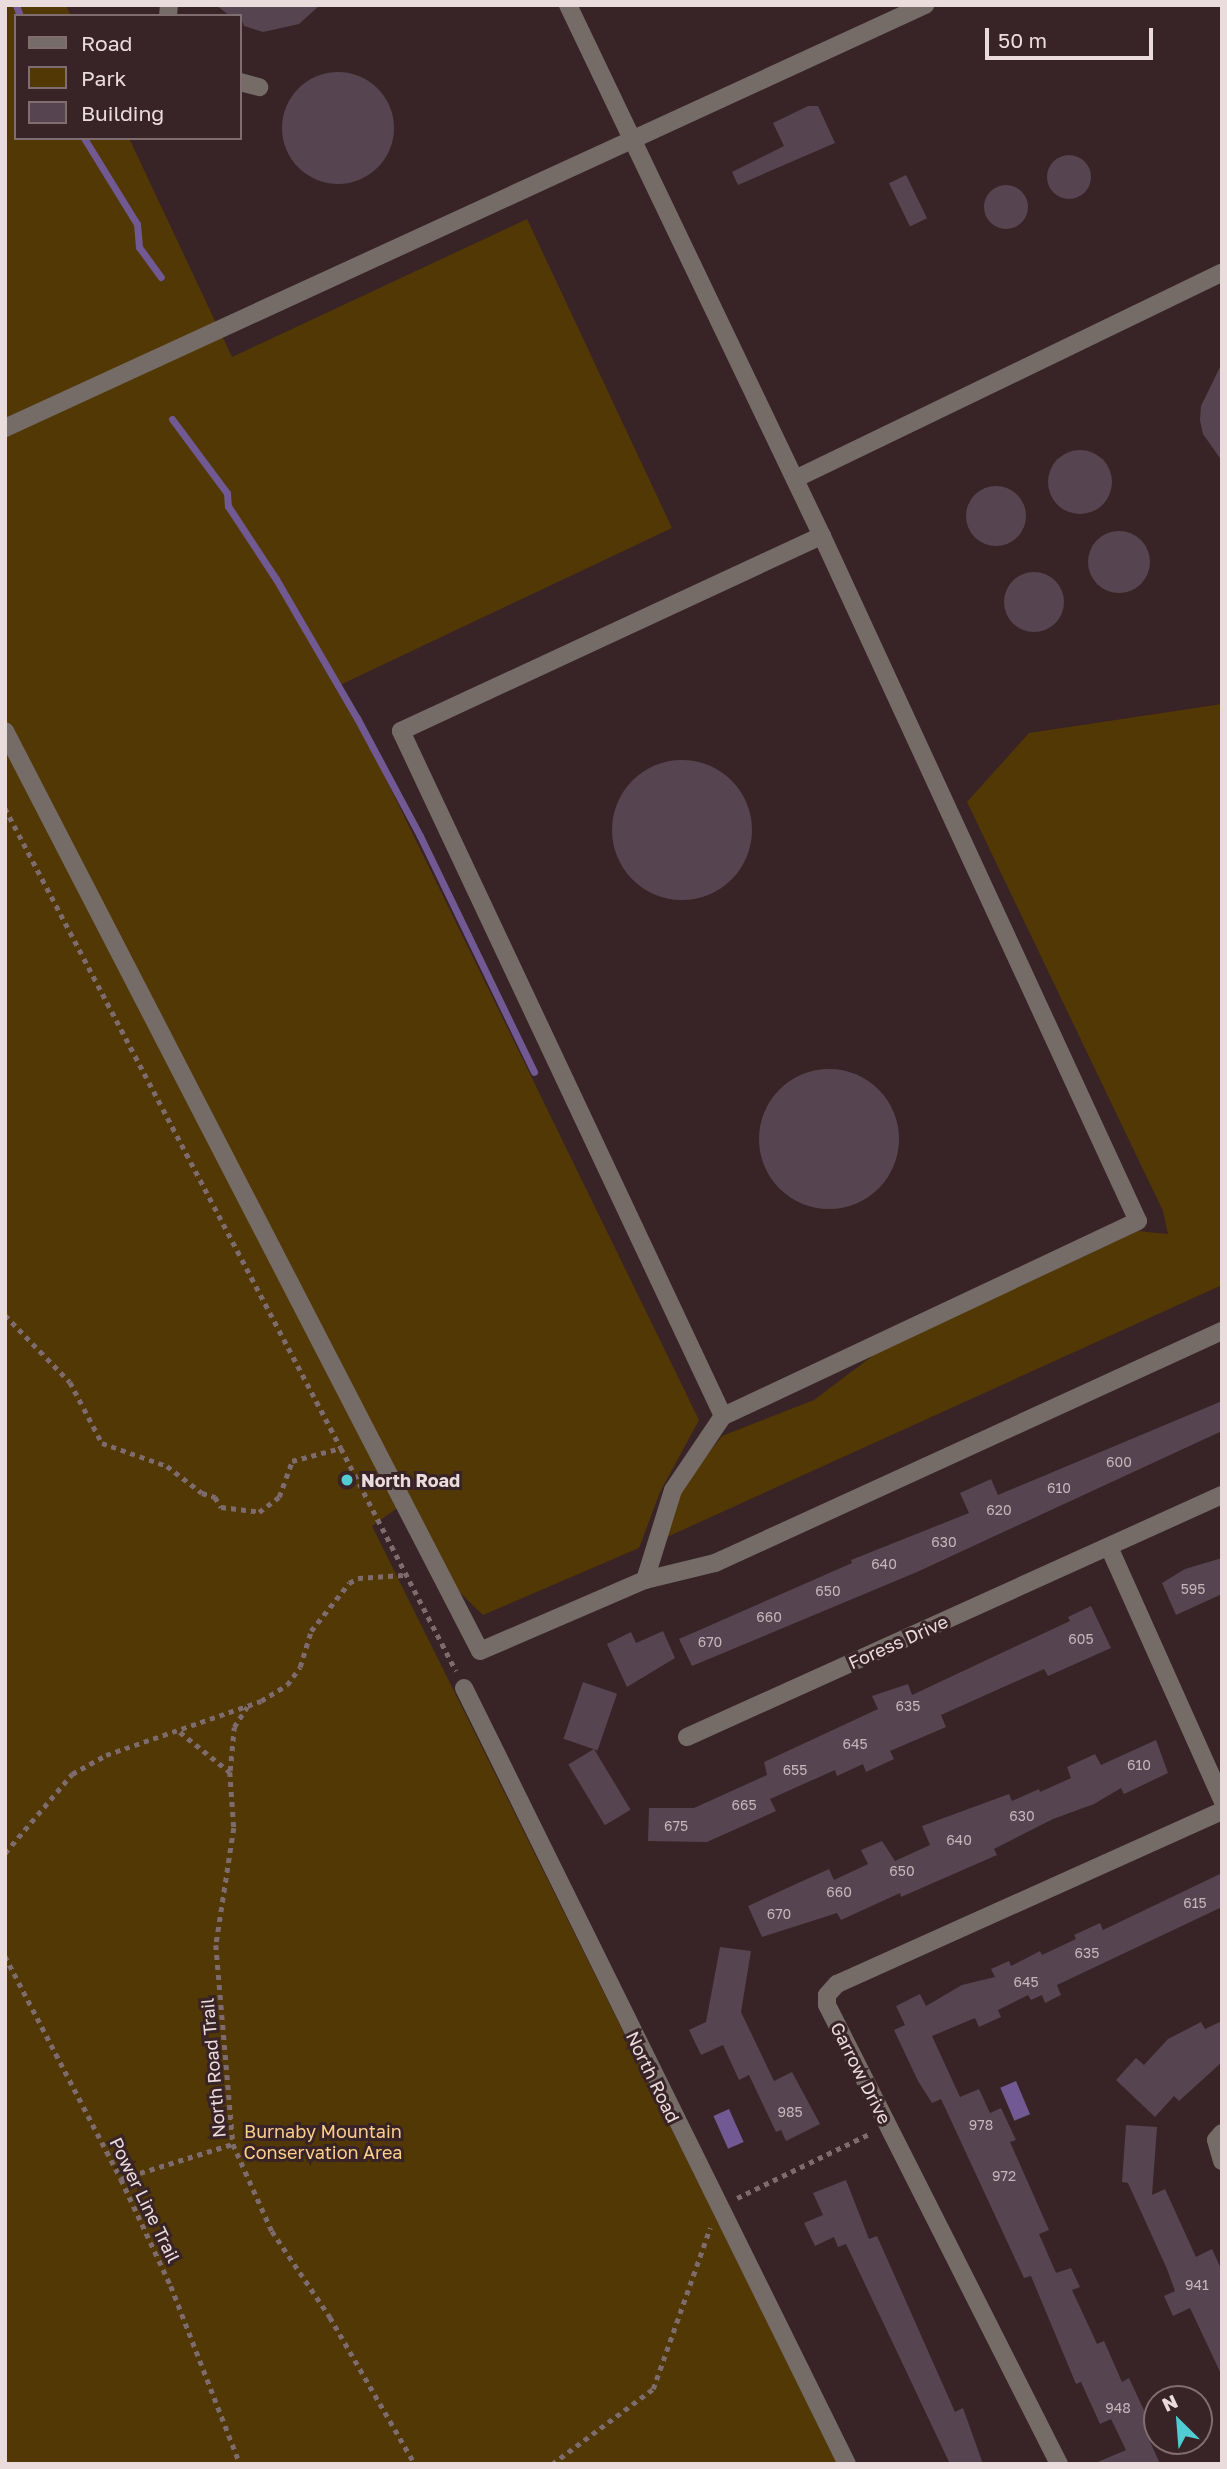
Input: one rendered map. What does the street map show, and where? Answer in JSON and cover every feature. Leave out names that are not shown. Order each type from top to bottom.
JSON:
[{"type":"street","points":[[568,5],[822,536],[1138,1221],[723,1416],[673,1490],[645,1580]]},
{"type":"street","points":[[5,428],[925,5]]},
{"type":"street","points":[[242,83],[259,87]]},
{"type":"street","points":[[795,480],[1222,273]]},
{"type":"street","points":[[723,1416],[401,730],[822,536]]},
{"type":"street","points":[[5,731],[480,1651],[645,1580],[715,1563],[1222,1331]]},
{"type":"street","name":"Foress Drive","points":[[687,1737],[1222,1495]]},
{"type":"street","points":[[1110,1546],[1222,1800]]},
{"type":"street","name":"North Road","points":[[464,1688],[717,2208],[846,2464]]},
{"type":"street","name":"Garrow Drive","points":[[1059,2464],[827,2006],[827,1995],[837,1984],[1222,1811]]},
{"type":"street","points":[[1222,2133],[1216,2140],[1222,2161]]},
{"type":"path","points":[[5,808],[395,1548],[403,1574],[422,1602],[464,1688]]},
{"type":"path","points":[[5,1315],[70,1382],[102,1443],[167,1466],[202,1493],[215,1497],[221,1507],[259,1512],[279,1497],[292,1461],[341,1448]]},
{"type":"path","points":[[5,1853],[72,1774],[106,1755],[247,1707],[287,1685],[299,1667],[311,1631],[335,1599],[358,1578],[403,1574]]},
{"type":"path","name":"North Road Trail","points":[[247,1707],[234,1727],[230,1772],[234,1828],[216,1945],[233,2144],[272,2231],[330,2316],[415,2464]]},
{"type":"path","points":[[180,1732],[230,1772]]},
{"type":"path","name":"Power Line Trail","points":[[5,1956],[121,2179],[171,2286],[240,2464]]},
{"type":"path","points":[[552,2464],[653,2389],[717,2208],[887,2125]]},
{"type":"path","points":[[121,2179],[233,2144]]},
{"type":"path","points":[[408,2464],[409,2454]]},
{"type":"green space","name":"Burnaby Mountain Conservation Area","points":[[5,5],[66,5],[70,14],[14,14],[14,140],[130,140],[232,357],[527,219],[672,528],[340,685],[699,1420],[660,1492],[639,1548],[483,1615],[451,1584],[410,1499],[372,1526],[838,2464],[5,2464]]},
{"type":"green space","points":[[1222,704],[1222,1285],[667,1537],[681,1488],[722,1436],[814,1400],[875,1354],[1138,1231],[1168,1234],[1163,1211],[967,802],[1029,733]]},
{"type":"shaded area","points":[[1016,2081],[1030,2114],[1014,2121],[1000,2088]]},
{"type":"shaded area","points":[[729,2109],[744,2142],[728,2149],[713,2116]]},
{"type":"building","points":[[216,5],[320,5],[299,24],[263,32],[244,26],[242,14],[227,14]]},
{"type":"building","points":[[338,72],[359,77],[377,89],[389,107],[394,128],[389,149],[377,167],[359,179],[338,184],[317,179],[299,167],[287,149],[282,128],[287,107],[299,89],[317,77]]},
{"type":"building","points":[[808,106],[818,106],[835,143],[738,185],[732,172],[784,146],[773,123]]},
{"type":"building","points":[[1069,155],[1078,156],[1085,161],[1090,168],[1090,186],[1085,193],[1078,198],[1069,199],[1060,198],[1053,193],[1048,186],[1047,177],[1048,168],[1053,161],[1060,156]]},
{"type":"building","points":[[906,175],[927,218],[910,226],[889,183]]},
{"type":"building","points":[[1006,185],[1015,186],[1022,191],[1027,198],[1027,216],[1022,223],[1015,228],[1006,229],[997,228],[990,223],[985,216],[984,207],[985,198],[990,191],[997,186]]},
{"type":"building","points":[[1222,363],[1222,461],[1203,434],[1200,420],[1201,406]]},
{"type":"building","points":[[1080,450],[1103,459],[1112,482],[1103,505],[1080,514],[1057,505],[1048,482],[1057,459]]},
{"type":"building","points":[[990,486],[1002,486],[1021,499],[1026,516],[1024,528],[1013,541],[1002,546],[990,546],[971,533],[966,522],[966,510],[979,491]]},
{"type":"building","points":[[1119,531],[1131,533],[1141,540],[1148,550],[1148,574],[1141,584],[1131,591],[1119,593],[1107,591],[1097,584],[1090,574],[1088,562],[1090,550],[1097,540],[1107,533]]},
{"type":"building","points":[[1028,572],[1040,572],[1059,585],[1064,602],[1062,614],[1051,627],[1040,632],[1028,632],[1009,619],[1004,608],[1004,596],[1017,577]]},
{"type":"building","points":[[682,760],[709,766],[731,781],[746,803],[752,830],[746,857],[731,879],[709,894],[682,900],[655,894],[633,879],[618,857],[612,830],[618,803],[633,781],[655,766]]},
{"type":"building","points":[[829,1069],[856,1074],[878,1090],[894,1112],[899,1139],[894,1166],[878,1188],[856,1204],[829,1209],[802,1204],[780,1188],[764,1166],[759,1139],[764,1112],[780,1090],[802,1074]]},
{"type":"building","points":[[1222,1401],[1222,1431],[917,1572],[692,1666],[679,1639],[852,1563],[851,1560],[969,1513],[960,1493],[991,1479],[998,1495]]},
{"type":"building","points":[[1222,1558],[1222,1594],[1176,1615],[1162,1583],[1185,1569]]},
{"type":"building","points":[[1091,1606],[1111,1648],[1048,1676],[1044,1669],[941,1715],[946,1727],[890,1751],[894,1759],[866,1772],[863,1764],[837,1776],[835,1770],[770,1799],[776,1811],[707,1842],[648,1841],[649,1808],[694,1808],[767,1775],[764,1762],[878,1709],[872,1696],[908,1684],[912,1695],[1070,1621],[1068,1617]]},
{"type":"building","points":[[663,1631],[675,1658],[627,1687],[607,1644],[631,1632],[636,1643]]},
{"type":"building","points":[[583,1682],[617,1694],[598,1750],[563,1739]]},
{"type":"building","points":[[1156,1740],[1168,1773],[1124,1794],[1121,1788],[1094,1804],[1053,1819],[994,1849],[997,1855],[901,1897],[900,1893],[841,1920],[837,1913],[762,1937],[748,1906],[829,1869],[834,1880],[868,1864],[861,1850],[882,1841],[895,1861],[930,1845],[922,1826],[1009,1794],[1012,1801],[1039,1789],[1040,1792],[1071,1778],[1067,1767],[1095,1754],[1101,1765]]},
{"type":"building","points":[[594,1749],[631,1810],[605,1825],[568,1764]]},
{"type":"building","points":[[1222,1873],[1222,1907],[1057,1985],[1061,1995],[1045,2003],[1042,1995],[1031,2000],[1028,1995],[998,2010],[1001,2017],[979,2027],[975,2018],[932,2036],[960,2097],[979,2089],[990,2113],[1001,2108],[1016,2140],[1010,2142],[1049,2230],[1039,2234],[1056,2273],[1071,2268],[1080,2287],[1072,2290],[1097,2344],[1104,2341],[1122,2382],[1129,2378],[1143,2408],[1143,2455],[1156,2455],[1160,2464],[1093,2464],[1126,2450],[1111,2419],[1100,2424],[1081,2382],[1076,2384],[1031,2276],[1024,2278],[941,2099],[932,2103],[918,2081],[894,2030],[905,2025],[896,2006],[920,1994],[926,2006],[962,1985],[995,1977],[991,1969],[1009,1961],[1011,1966],[1040,1951],[1042,1955],[1076,1939],[1074,1935],[1100,1923],[1103,1930]]},
{"type":"building","points":[[720,1947],[751,1951],[741,2012],[774,2081],[792,2072],[820,2124],[786,2141],[781,2130],[776,2132],[749,2075],[739,2080],[723,2045],[701,2055],[689,2030],[706,2022]]},
{"type":"building","points":[[1222,2021],[1222,2062],[1179,2101],[1174,2096],[1155,2117],[1116,2080],[1136,2058],[1144,2065],[1168,2039],[1201,2022],[1205,2029]]},
{"type":"building","points":[[1126,2125],[1157,2127],[1152,2195],[1165,2189],[1196,2257],[1212,2249],[1222,2271],[1222,2376],[1190,2308],[1173,2316],[1164,2296],[1175,2291],[1167,2269],[1128,2183],[1122,2182]]},
{"type":"building","points":[[846,2180],[869,2239],[877,2236],[955,2412],[963,2408],[983,2464],[950,2464],[846,2244],[838,2247],[834,2237],[815,2246],[804,2223],[823,2215],[813,2193]]},
{"type":"waterway","points":[[16,5],[19,14]]},
{"type":"waterway","points":[[85,140],[137,224],[139,247],[161,277]]},
{"type":"waterway","points":[[172,419],[227,493],[228,506],[276,579],[357,718],[420,836],[534,1072]]},
{"type":"place","name":"North Road","points":[[347,1480]]}]
